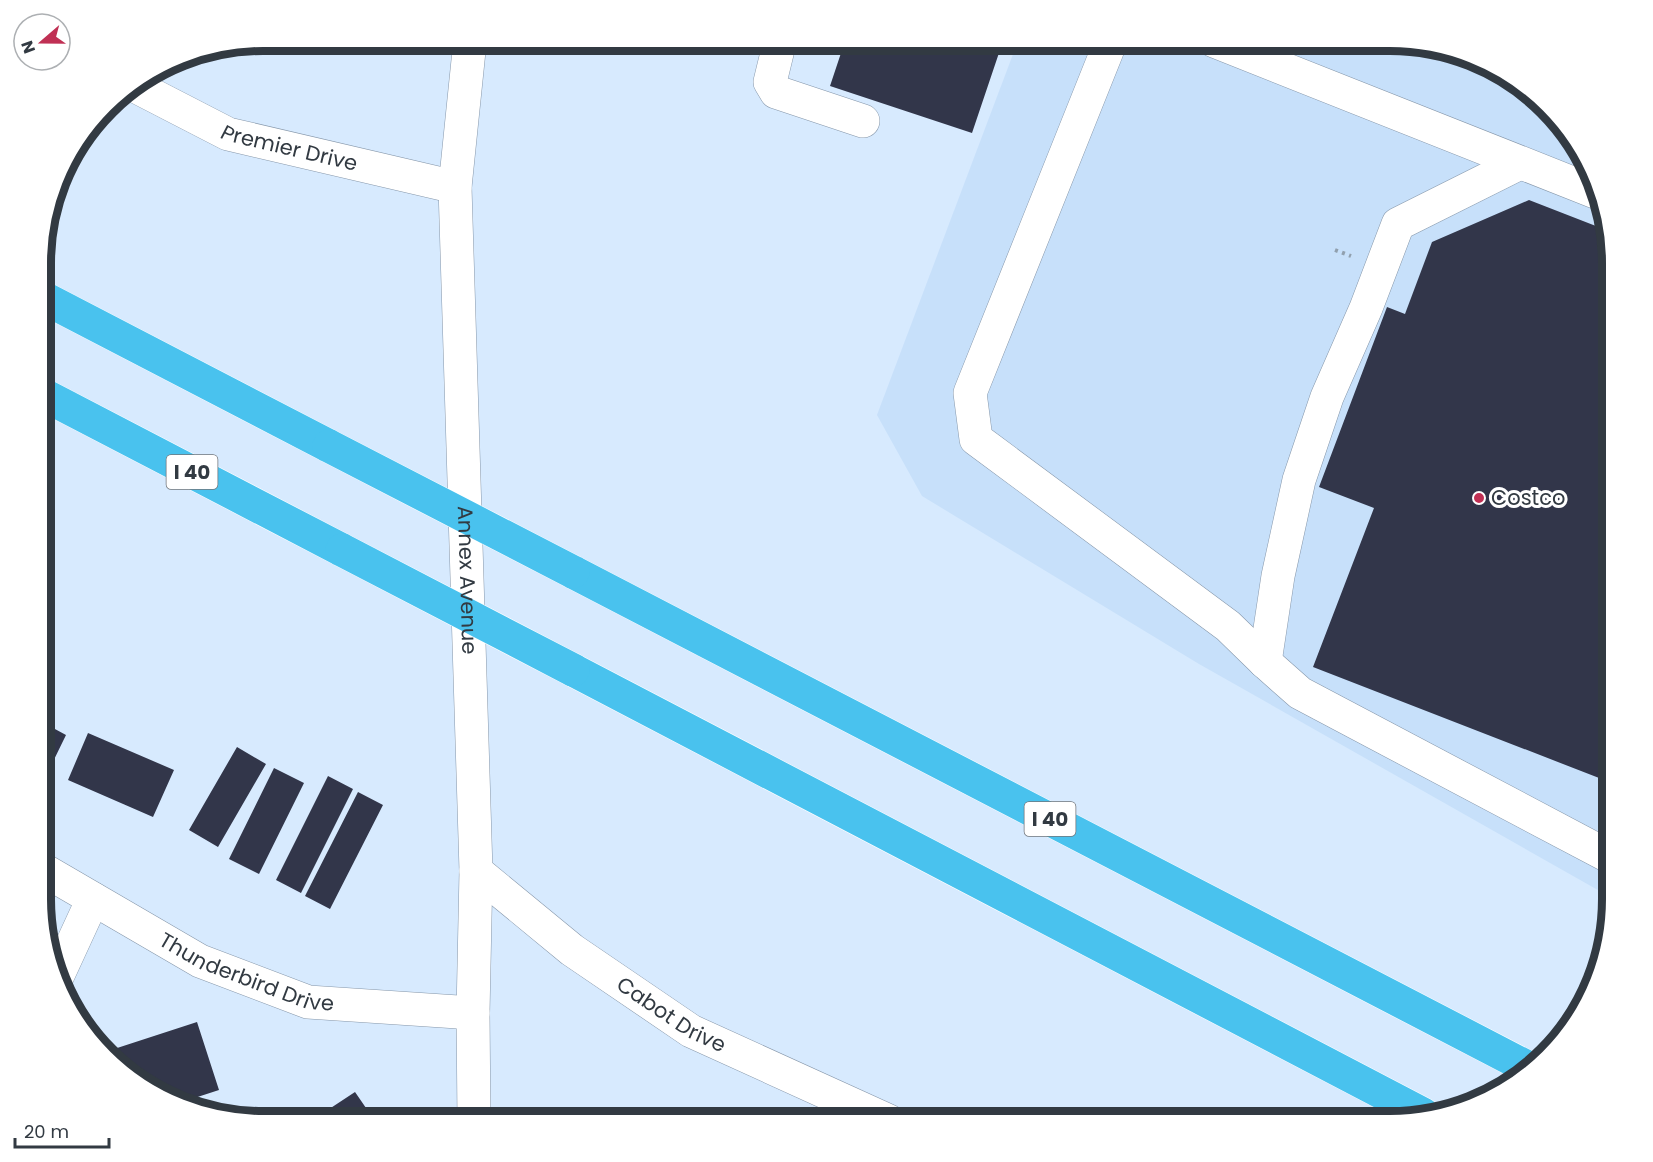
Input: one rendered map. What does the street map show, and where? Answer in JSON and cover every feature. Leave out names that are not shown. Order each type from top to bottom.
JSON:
[{"type":"highway","name":"I 40","points":[[51,302],[1522,1064]]},
{"type":"highway","name":"I 40","points":[[51,399],[1414,1110]]},
{"type":"street","name":"Annex Avenue","points":[[469,51],[455,187],[476,871],[474,1111]]},
{"type":"street","points":[[778,51],[770,82],[776,92],[863,121]]},
{"type":"street","points":[[1107,51],[970,393],[976,439],[1228,626],[1300,693],[1602,853]]},
{"type":"street","points":[[1239,51],[1589,190]]},
{"type":"street","name":"Premier Drive","points":[[142,89],[228,134],[455,187]]},
{"type":"street","points":[[1265,662],[1278,576],[1299,480],[1327,397],[1366,308],[1398,224],[1520,163]]},
{"type":"street","name":"Cabot Drive","points":[[476,871],[572,950],[691,1031],[867,1111]]},
{"type":"street","name":"Thunderbird Drive","points":[[51,874],[200,961],[308,1002],[473,1013]]},
{"type":"street","points":[[62,967],[93,899]]},
{"type":"shaded area","points":[[1014,51],[1404,51],[1445,58],[1496,79],[1540,113],[1574,157],[1595,208],[1602,249],[1602,892],[1199,664],[922,496],[877,415]]},
{"type":"building","points":[[842,51],[1000,51],[972,133],[830,86]]},
{"type":"building","name":"Costco","points":[[1529,200],[1599,227],[1602,249],[1602,779],[1313,667],[1374,508],[1319,487],[1387,307],[1405,314],[1432,242]]},
{"type":"building","points":[[51,727],[66,735],[51,766]]},
{"type":"building","points":[[88,733],[174,770],[153,817],[68,780]]},
{"type":"building","points":[[237,747],[266,764],[218,847],[189,830]]},
{"type":"building","points":[[274,768],[304,783],[259,874],[229,859]]},
{"type":"building","points":[[328,776],[353,789],[301,893],[276,880]]},
{"type":"building","points":[[358,792],[383,805],[330,909],[305,896]]},
{"type":"building","points":[[197,1022],[219,1090],[192,1099],[182,1095],[157,1083],[113,1049]]},
{"type":"building","points":[[355,1092],[368,1111],[326,1111]]},
{"type":"place","name":"Costco","points":[[1479,498]]}]
